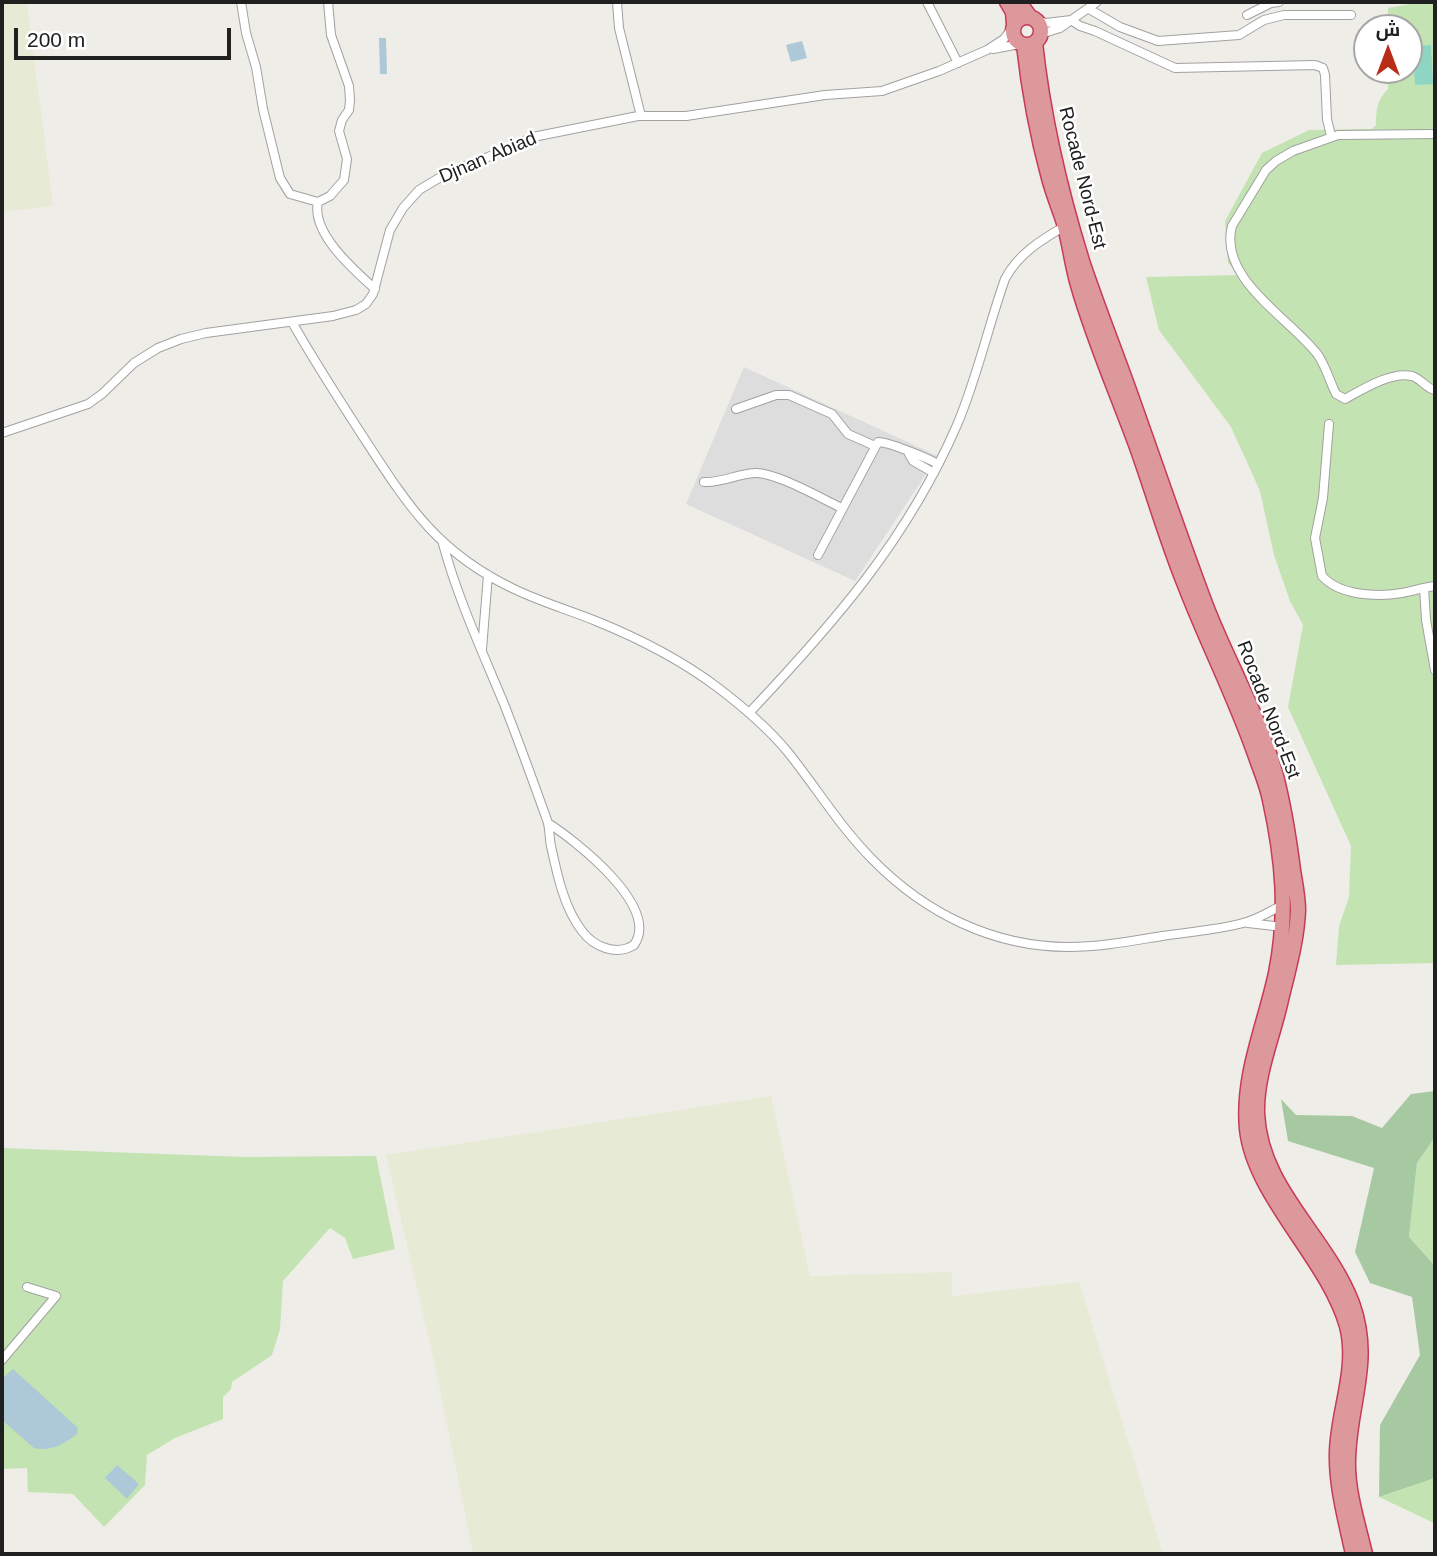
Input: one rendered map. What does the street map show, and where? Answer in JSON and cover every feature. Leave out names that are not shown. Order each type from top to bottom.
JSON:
[{"type":"highway","points":[[1007,2],[1013,12],[1013,36],[1031,34]]},
{"type":"highway","points":[[1019,2],[1031,34]]},
{"type":"highway","points":[[1013,26],[1019,19],[1031,34]]},
{"type":"highway","name":"Rocade Nord-Est","points":[[1031,34],[1028,82],[1040,145],[1065,226],[1078,287],[1185,585],[1244,722],[1269,795],[1279,848],[1284,905],[1283,927],[1275,975],[1252,1063],[1247,1131],[1251,1150],[1263,1178],[1331,1287],[1342,1309],[1348,1331],[1351,1350],[1347,1393],[1336,1450],[1337,1477],[1353,1554]]},
{"type":"highway","name":"Rocade Nord-Est","points":[[1031,34],[1054,158],[1083,262],[1208,610],[1275,774],[1289,840],[1298,908],[1280,1004],[1259,1086],[1259,1130],[1269,1167],[1293,1210],[1334,1268],[1351,1301],[1359,1327],[1362,1343],[1360,1382],[1349,1439],[1348,1465],[1364,1554]]},
{"type":"street","points":[[241,2],[280,178],[290,194],[318,202],[330,196],[344,180],[347,159],[339,131],[349,110],[350,100],[349,86],[331,35],[328,2]]},
{"type":"street","points":[[617,2],[620,28],[641,116]]},
{"type":"street","points":[[927,2],[958,63]]},
{"type":"street","points":[[986,50],[1031,34],[1060,28],[1097,2]]},
{"type":"street","points":[[1247,15],[1279,2]]},
{"type":"street","points":[[1089,9],[1120,27],[1157,41],[1239,35],[1264,20],[1284,15],[1351,15]]},
{"type":"street","points":[[1031,34],[1046,23],[1071,20],[1175,68],[1315,65],[1323,68],[1325,75],[1327,119],[1331,136]]},
{"type":"street","points":[[986,50],[1004,38],[1013,26]]},
{"type":"street","name":"Djnan Abiad","points":[[374,289],[390,230],[411,198],[449,172],[533,137],[641,116],[686,116],[825,96],[872,93],[895,87],[986,50]]},
{"type":"street","points":[[1435,134],[1331,136],[1293,151],[1266,170],[1232,226],[1230,235],[1236,265],[1245,281],[1317,354],[1340,398],[1390,377],[1404,375],[1418,379],[1429,389],[1435,390]]},
{"type":"street","points":[[2,433],[88,404],[134,363],[158,348],[181,339],[206,333],[333,316],[356,310],[371,299],[374,289],[324,235],[318,202]]},
{"type":"street","points":[[749,713],[814,645],[859,590],[898,534],[934,473],[971,389],[1005,279],[1018,258],[1042,239],[1065,226]]},
{"type":"street","points":[[292,322],[338,399],[403,498],[428,530],[488,575],[540,601],[618,630],[670,656],[717,687],[749,713],[785,749],[871,858],[914,897],[975,930],[1020,942],[1066,947],[1117,943],[1245,923],[1283,927]]},
{"type":"street","points":[[736,409],[776,395],[789,395],[832,414],[848,433],[875,446]]},
{"type":"street","points":[[1329,424],[1323,498],[1315,538],[1322,576],[1325,580],[1356,593],[1399,594],[1435,586]]},
{"type":"street","points":[[818,555],[878,442],[909,454],[918,454],[938,464]]},
{"type":"street","points":[[909,454],[915,463],[934,473]]},
{"type":"street","points":[[704,482],[724,481],[750,473],[765,474],[842,508]]},
{"type":"street","points":[[443,542],[464,610],[548,822],[563,891],[573,918],[587,938],[605,948],[621,950],[634,945],[639,929],[637,915],[624,891],[600,865],[548,822]]},
{"type":"street","points":[[482,652],[488,575]]},
{"type":"street","points":[[1424,588],[1426,620],[1435,670]]},
{"type":"street","points":[[1245,923],[1284,905]]},
{"type":"street","points":[[2,1360],[56,1296],[27,1287]]},
{"type":"shaded area","points":[[744,367],[938,456],[855,581],[686,504]]},
{"type":"green space","points":[[2,2],[27,2],[53,206],[2,212]]},
{"type":"green space","points":[[1435,2],[1435,963],[1336,965],[1339,926],[1349,897],[1351,846],[1288,707],[1303,625],[1290,601],[1274,555],[1260,491],[1231,427],[1159,330],[1146,277],[1239,275],[1228,263],[1225,221],[1262,153],[1309,130],[1372,129],[1376,125],[1379,101],[1388,89],[1388,84],[1423,84],[1423,14],[1388,14],[1388,8]]},
{"type":"green space","points":[[1423,45],[1431,45],[1433,84],[1415,85],[1423,84]]},
{"type":"green space","points":[[1435,1091],[1435,1137],[1417,1163],[1409,1237],[1435,1266],[1435,1478],[1379,1497],[1380,1425],[1420,1355],[1412,1297],[1370,1283],[1355,1252],[1374,1168],[1288,1141],[1281,1099],[1296,1115],[1352,1116],[1382,1128],[1411,1094]]},
{"type":"green space","points":[[771,1096],[810,1276],[952,1272],[952,1296],[1079,1282],[1163,1554],[473,1554],[436,1370],[386,1155]]},
{"type":"green space","points":[[1435,1137],[1435,1266],[1409,1237],[1417,1163]]},
{"type":"green space","points":[[2,1148],[244,1157],[376,1156],[395,1249],[353,1259],[345,1238],[330,1228],[283,1281],[280,1329],[272,1355],[232,1382],[231,1389],[223,1397],[223,1419],[175,1438],[147,1455],[145,1485],[104,1527],[73,1494],[28,1492],[27,1468],[2,1469]]},
{"type":"green space","points":[[1435,1478],[1435,1527],[1434,1523],[1379,1497]]},
{"type":"water","points":[[379,38],[386,38],[387,74],[380,74]]},
{"type":"water","points":[[802,41],[807,58],[791,62],[786,45]]},
{"type":"water","points":[[13,1369],[78,1428],[77,1434],[57,1446],[34,1448],[2,1420],[2,1379]]},
{"type":"water","points":[[117,1465],[139,1484],[127,1499],[105,1478]]}]
